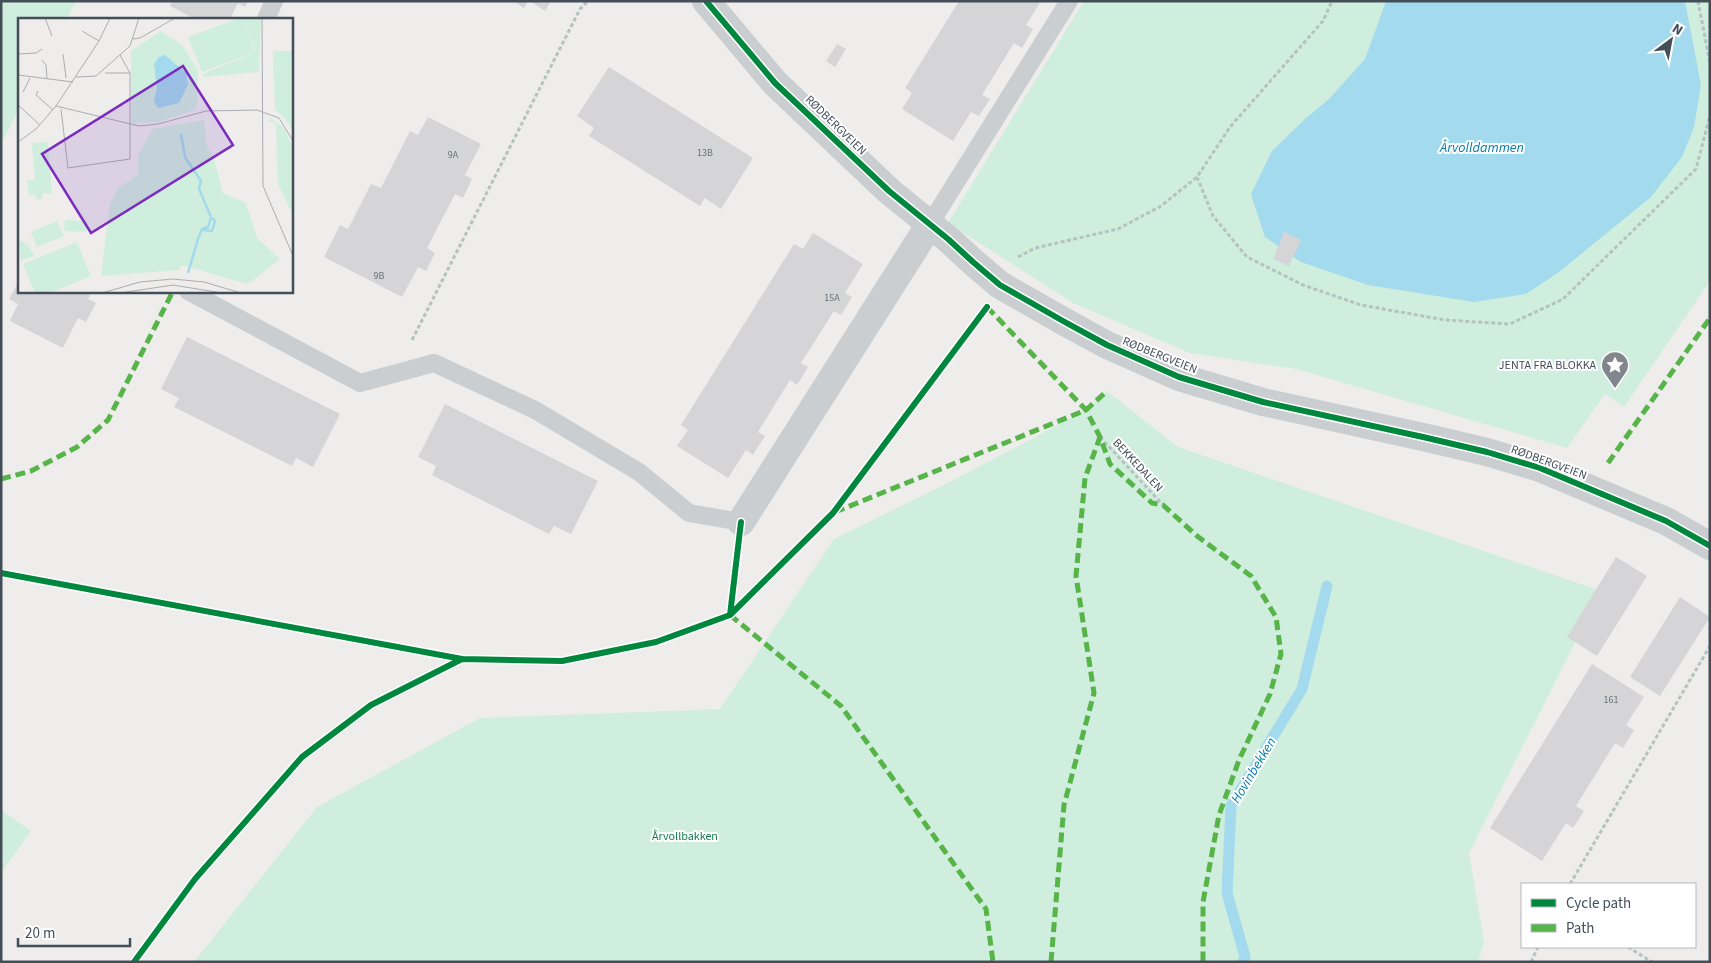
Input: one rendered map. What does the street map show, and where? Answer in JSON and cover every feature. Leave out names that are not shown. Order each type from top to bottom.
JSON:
[{"type":"street","name":"RØDBERGVEIEN","points":[[706,1],[775,83],[889,191],[1000,285],[1107,345],[1178,377],[1263,402],[1487,452],[1540,468],[1666,521],[1710,546]]},
{"type":"street","points":[[741,522],[930,224]]},
{"type":"lane","points":[[266,18],[274,1]]},
{"type":"lane","points":[[930,224],[1069,1]]},
{"type":"lane","points":[[190,292],[360,384],[434,363],[535,410],[639,472],[689,513],[741,522]]},
{"type":"path","points":[[394,374],[580,9],[588,1]]},
{"type":"path","points":[[1017,258],[1035,248],[1118,229],[1161,206],[1197,177],[1230,127],[1323,21],[1332,1]]},
{"type":"path","points":[[1698,1],[1710,63]]},
{"type":"path","points":[[1197,177],[1213,216],[1246,257],[1303,285],[1361,305],[1445,320],[1510,324],[1563,299],[1696,169],[1710,115]]},
{"type":"path","points":[[1571,883],[1710,646]]},
{"type":"path","points":[[1531,962],[1538,948]]},
{"type":"path","points":[[1630,948],[1652,962]]},
{"type":"green space","points":[[1,1],[76,1],[68,18],[18,18],[18,112],[1,143]]},
{"type":"green space","points":[[1084,1],[1710,1],[1710,281],[1624,407],[1605,394],[1567,448],[1296,369],[1190,353],[1073,303],[948,223]]},
{"type":"green space","name":"Årvollbakken","points":[[1107,391],[1178,447],[1601,591],[1469,853],[1484,942],[1478,962],[194,962],[317,807],[480,718],[720,709],[834,539],[946,484],[1086,410]]},
{"type":"green space","points":[[1,810],[31,831],[1,873]]},
{"type":"water","name":"Årvolldammen","points":[[1386,1],[1685,1],[1701,85],[1694,127],[1682,157],[1651,197],[1559,272],[1526,294],[1474,302],[1368,285],[1301,262],[1265,237],[1251,194],[1272,151],[1329,99],[1365,59]]},
{"type":"building","points":[[172,1],[248,1],[245,7],[238,3],[230,18],[193,18],[170,6]]},
{"type":"building","points":[[513,1],[528,1],[524,8]]},
{"type":"building","points":[[530,1],[551,1],[545,11]]},
{"type":"building","points":[[959,1],[1041,1],[1026,25],[1033,29],[1022,48],[1014,43],[982,95],[990,99],[979,116],[971,112],[953,141],[902,109],[912,93],[905,88]]},
{"type":"building","points":[[837,44],[846,49],[835,67],[826,61]]},
{"type":"building","points":[[609,67],[753,158],[721,209],[705,198],[700,206],[589,136],[594,128],[577,116]]},
{"type":"building","points":[[428,117],[481,144],[465,175],[472,179],[463,198],[455,194],[427,248],[435,253],[426,271],[418,267],[402,297],[324,257],[340,225],[348,229],[371,184],[381,188],[410,131],[418,135]]},
{"type":"building","points":[[1284,232],[1301,240],[1289,266],[1273,259]]},
{"type":"building","points":[[813,233],[863,264],[845,293],[852,297],[841,315],[834,311],[801,363],[808,367],[797,385],[790,380],[758,432],[765,436],[753,455],[746,450],[728,478],[677,446],[688,430],[681,425],[794,244],[803,249]]},
{"type":"building","points":[[18,283],[18,292],[92,292],[88,299],[96,303],[86,322],[78,318],[63,348],[10,321],[18,304],[9,299]]},
{"type":"building","points":[[187,337],[340,414],[313,467],[296,458],[292,466],[174,407],[179,398],[161,389]]},
{"type":"building","points":[[445,404],[598,481],[571,534],[554,526],[549,534],[432,475],[436,466],[418,457]]},
{"type":"building","points":[[1616,557],[1647,576],[1597,656],[1567,637]]},
{"type":"building","points":[[1680,597],[1710,617],[1660,696],[1630,677]]},
{"type":"building","points":[[1592,664],[1644,697],[1626,725],[1634,730],[1623,748],[1615,743],[1576,806],[1584,811],[1573,828],[1566,823],[1542,861],[1490,828]]},
{"type":"waterway","name":"Hovinbekken","points":[[1243,962],[1245,957],[1227,893],[1231,806],[1302,689],[1327,586]]},
{"type":"marked path","points":[[1,479],[31,471],[77,447],[108,420],[172,292]]},
{"type":"marked path","points":[[987,307],[1086,410],[1100,437],[1110,464],[1152,503],[1163,505],[1197,536],[1251,576],[1276,617],[1281,654],[1270,694],[1239,760],[1219,815],[1203,902],[1203,962]]},
{"type":"marked path","points":[[1608,463],[1710,318]]},
{"type":"marked path","points":[[835,512],[1086,410],[1107,391]]},
{"type":"marked path","points":[[1051,962],[1064,805],[1094,693],[1076,576],[1085,478],[1100,437]]},
{"type":"marked path","points":[[730,615],[841,706],[986,909],[993,962]]},
{"type":"cycle path","points":[[706,1],[775,83],[889,191],[1000,285],[1107,345],[1179,377],[1263,402],[1487,452],[1540,468],[1666,521],[1710,546]]},
{"type":"cycle path","points":[[1,573],[462,659],[562,661],[656,642],[730,615],[833,513],[987,307]]},
{"type":"cycle path","points":[[730,615],[741,522]]},
{"type":"cycle path","points":[[134,962],[195,879],[302,757],[371,705],[462,659]]},
{"type":"place","name":"JENTA FRA BLOKKA","points":[[1615,389]]}]
